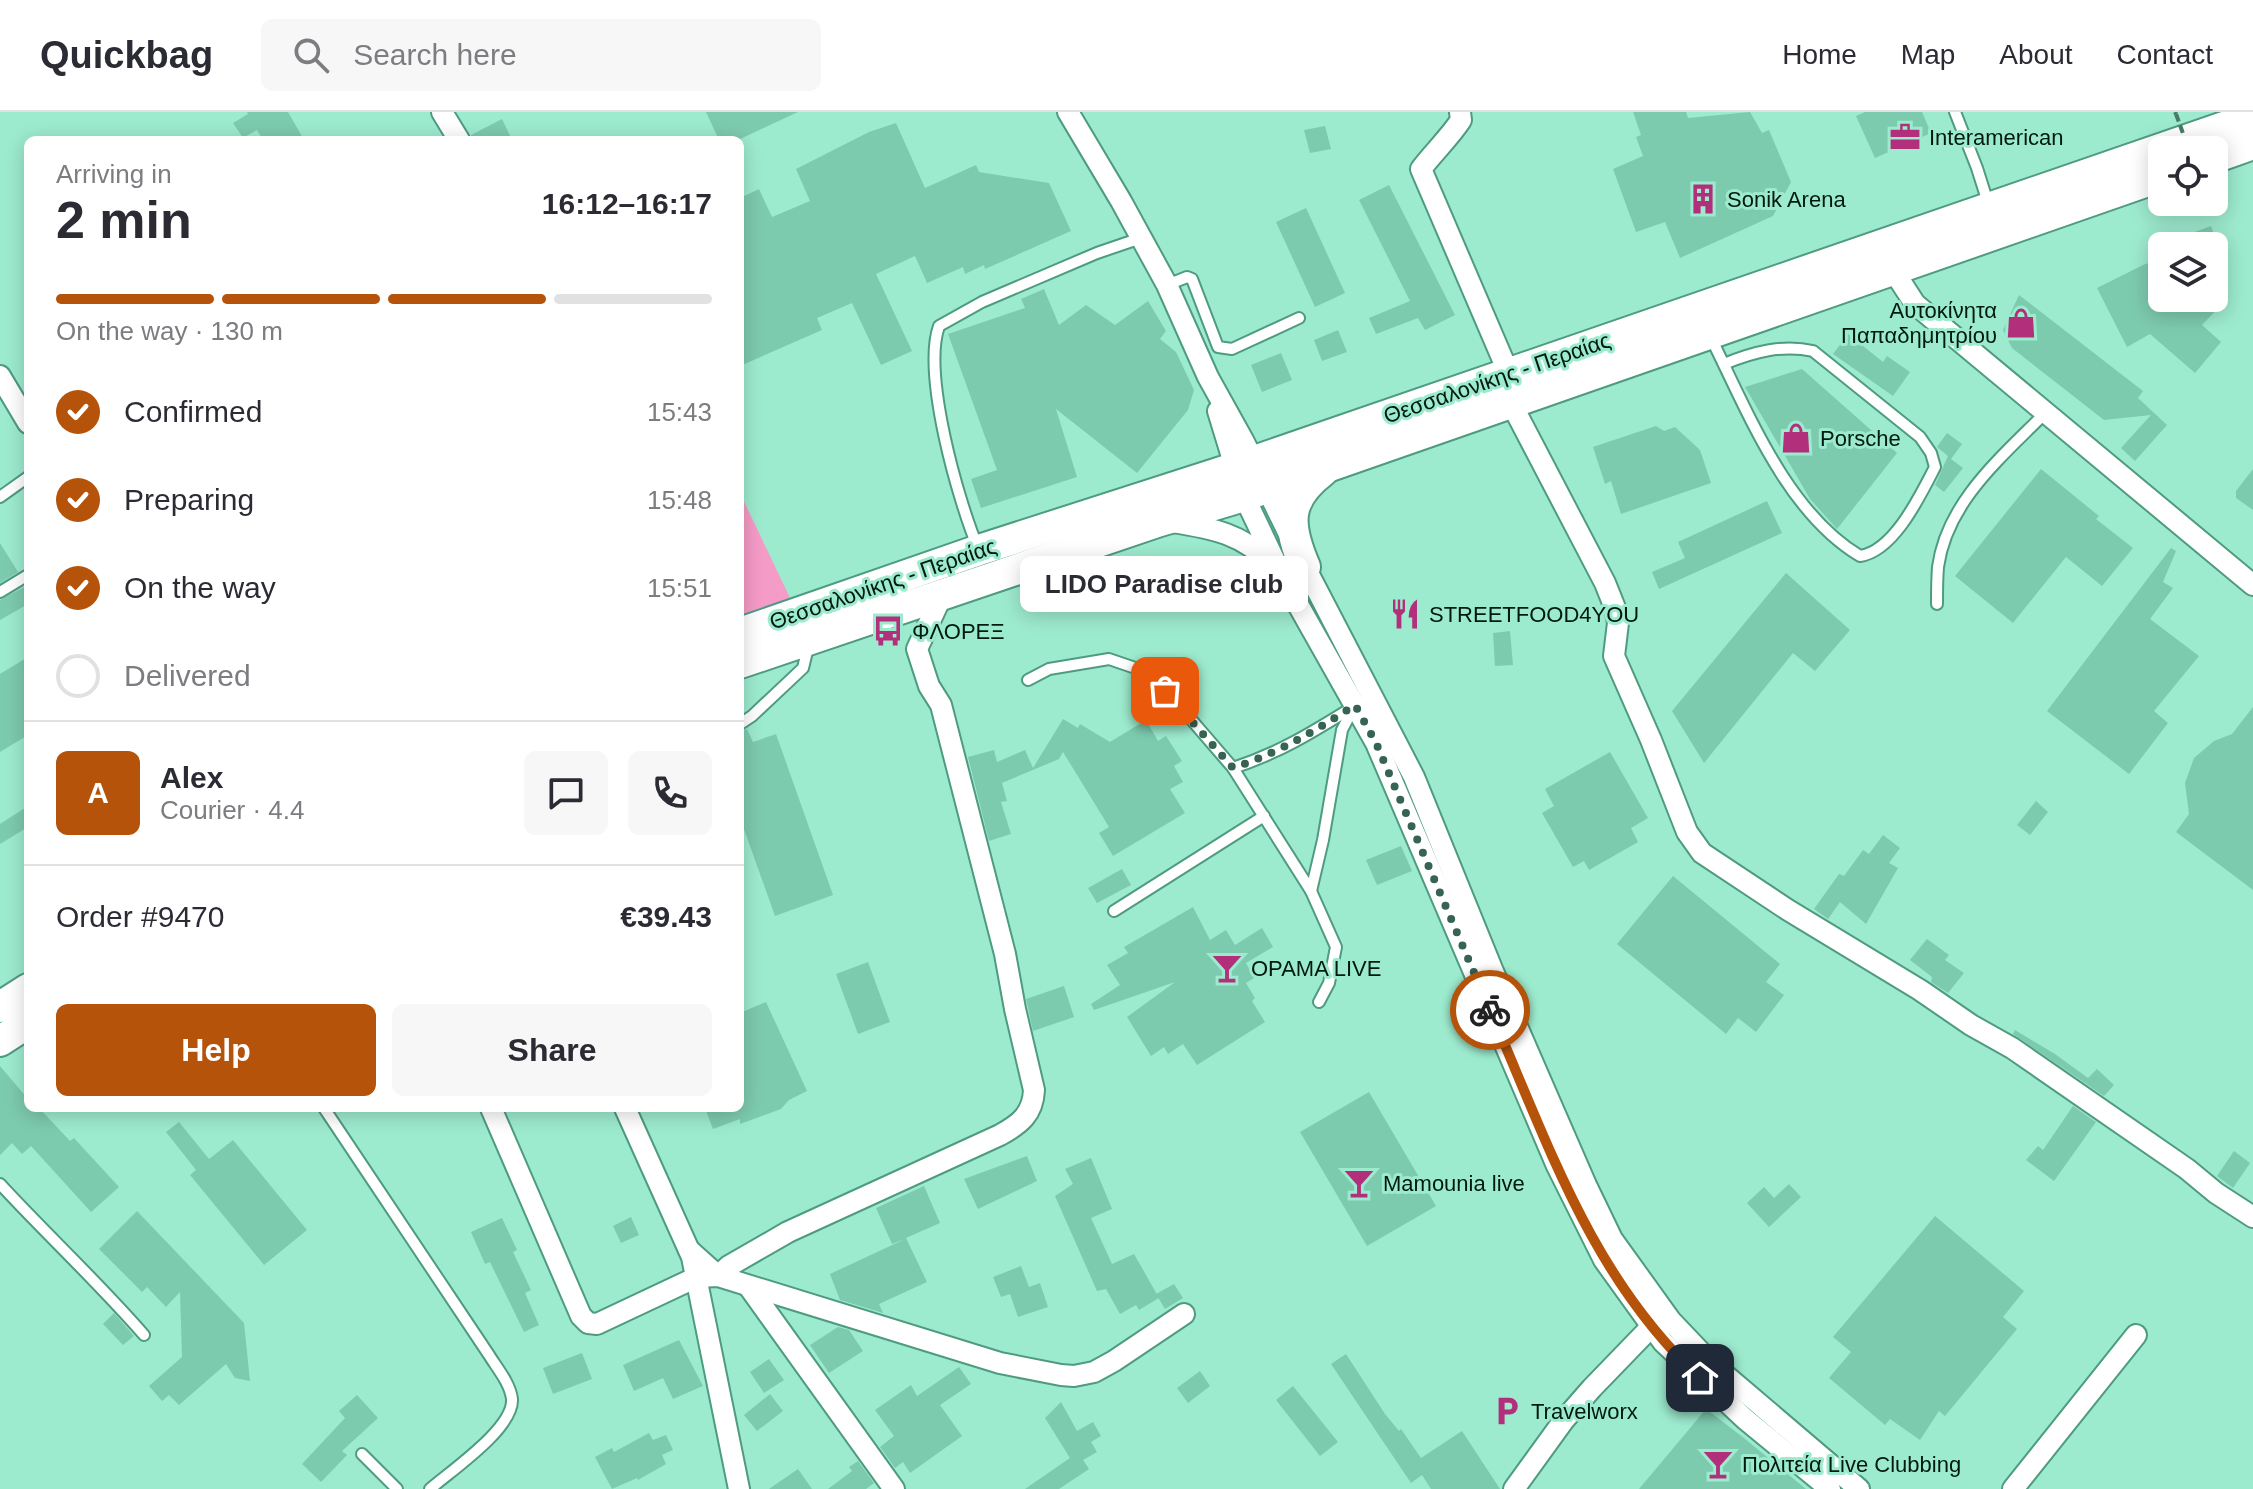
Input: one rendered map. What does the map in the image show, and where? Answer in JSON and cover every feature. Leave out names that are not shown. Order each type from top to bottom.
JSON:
[{"type":"main road","name":"Θεσσαλονίκης - Περαίας","points":[[744,632],[979,550],[1250,478],[1510,389],[1990,208],[2252,139]]},
{"type":"main road","name":"Θεσσαλονίκης - Περαίας","points":[[2228,151],[2252,139]]},
{"type":"main road","name":"Θεσσαλονίκης - Περαίας","points":[[744,662],[1160,521],[1250,478],[1329,467],[1510,389],[1710,334],[2148,181]]},
{"type":"main road","points":[[1294,572],[1292,513],[1297,496],[1329,467]]},
{"type":"main road","points":[[0,1007],[24,992]]},
{"type":"main road","points":[[0,1041],[24,1026]]},
{"type":"street","points":[[442,112],[457,136]]},
{"type":"street","points":[[1068,112],[1167,285],[1250,478],[1355,705],[1376,743],[1582,1220],[1604,1260],[1663,1342],[1745,1419],[1830,1489]]},
{"type":"street","points":[[1460,112],[1461,120],[1421,169],[1510,389],[1605,583],[1618,623],[1614,656],[1687,832],[1702,853],[1788,910],[2012,1048],[2253,1217]]},
{"type":"street","points":[[1893,270],[1915,304],[2253,585]]},
{"type":"street","points":[[0,376],[24,416]]},
{"type":"street","points":[[1160,521],[1209,527],[1243,540],[1294,572],[1414,777],[1498,983],[1612,1239],[1671,1321],[1711,1363],[1859,1489]]},
{"type":"street","points":[[718,1276],[729,1266],[788,1232],[1008,1131],[1027,1116],[1033,1104],[1034,1090],[996,916],[941,705],[929,686],[917,649],[943,593]]},
{"type":"street","points":[[493,1112],[581,1316],[588,1323],[597,1324],[697,1277],[718,1276],[1000,1363],[1074,1376],[1094,1372],[1114,1361],[1184,1314]]},
{"type":"street","points":[[627,1112],[689,1250],[739,1489]]},
{"type":"street","points":[[689,1250],[718,1276]]},
{"type":"street","points":[[749,1287],[894,1489]]},
{"type":"street","points":[[1514,1489],[1583,1398],[1651,1327]]},
{"type":"street","points":[[2013,1489],[2136,1335]]},
{"type":"lane","points":[[1955,112],[1990,208]]},
{"type":"lane","points":[[979,550],[966,518],[936,386],[934,341],[939,326],[982,302],[1097,253],[1141,238]]},
{"type":"lane","points":[[1167,285],[1187,277],[1192,279],[1218,347],[1232,349],[1299,318]]},
{"type":"lane","points":[[1710,334],[1724,364],[1778,468],[1804,509],[1829,534],[1860,556],[1879,549],[1901,525],[1935,467],[1931,453],[1920,437],[1813,351],[1794,347],[1747,355],[1724,364]]},
{"type":"lane","points":[[1937,604],[1940,557],[1958,511],[1992,467],[2046,412]]},
{"type":"lane","points":[[0,497],[24,480]]},
{"type":"lane","points":[[0,592],[24,577]]},
{"type":"lane","points":[[744,721],[803,668],[811,638]]},
{"type":"lane","points":[[1028,680],[1049,669],[1109,659],[1147,672],[1233,768],[1311,891],[1336,947],[1329,983],[1319,1002]]},
{"type":"lane","points":[[1233,768],[1299,741],[1355,705]]},
{"type":"lane","points":[[1311,891],[1342,730],[1355,705]]},
{"type":"lane","points":[[1114,911],[1264,816]]},
{"type":"lane","points":[[327,1112],[489,1355],[511,1394],[510,1414],[498,1430],[430,1489]]},
{"type":"lane","points":[[0,1184],[45,1233],[105,1290],[144,1335]]},
{"type":"lane","points":[[362,1454],[397,1489]]},
{"type":"path","points":[[2175,113],[2184,136]]},
{"type":"shaded area","points":[[744,501],[791,600],[744,615]]},
{"type":"building","points":[[288,112],[302,136],[261,136],[257,130],[242,136],[233,123],[248,114]]},
{"type":"building","points":[[706,112],[798,112],[744,137],[717,136]]},
{"type":"building","name":"Sonik Arena","points":[[1633,112],[1686,112],[1688,118],[1750,112],[1762,133],[1769,130],[1791,182],[1773,216],[1680,258],[1665,222],[1636,232],[1613,169],[1643,156],[1636,137],[1641,135]]},
{"type":"building","points":[[1865,112],[1922,112],[1931,133],[1875,158],[1856,116]]},
{"type":"building","points":[[502,119],[510,136],[471,136]]},
{"type":"building","points":[[896,123],[925,188],[976,165],[979,172],[1049,183],[1071,231],[985,269],[984,265],[965,274],[963,267],[927,283],[915,256],[876,274],[912,351],[881,365],[852,303],[817,318],[822,330],[744,364],[744,196],[759,189],[772,217],[810,201],[796,169],[869,132]]},
{"type":"building","points":[[1325,126],[1331,149],[1310,153],[1304,130]]},
{"type":"building","points":[[1389,185],[1455,315],[1425,330],[1418,318],[1376,334],[1369,318],[1410,301],[1359,200]]},
{"type":"building","points":[[1306,208],[1345,293],[1315,307],[1276,222]]},
{"type":"building","points":[[2211,226],[2213,232],[2195,232]]},
{"type":"building","points":[[2148,263],[2148,312],[2215,312],[2202,325],[2221,342],[2195,373],[2150,334],[2127,347],[2097,288]]},
{"type":"building","points":[[1044,289],[1059,325],[1086,305],[1115,325],[1148,301],[1166,331],[1160,339],[1176,352],[1194,390],[1188,410],[1137,473],[1056,409],[1077,477],[981,508],[971,479],[997,470],[948,334],[1025,308],[1021,299]]},
{"type":"building","points":[[2019,295],[2143,391],[2138,398],[2167,425],[2135,461],[2121,448],[2151,415],[2104,420],[2012,348],[2003,330]]},
{"type":"building","points":[[1338,330],[1347,352],[1322,361],[1314,340]]},
{"type":"building","points":[[1848,334],[1883,362],[1887,356],[1910,372],[1893,396],[1833,354]]},
{"type":"building","points":[[1281,353],[1292,380],[1262,392],[1251,365]]},
{"type":"building","points":[[1802,369],[1897,453],[1837,529],[1810,499],[1745,387]]},
{"type":"building","points":[[1656,426],[1664,431],[1675,427],[1700,450],[1711,483],[1621,514],[1611,481],[1605,484],[1593,447]]},
{"type":"building","points":[[1947,433],[1962,444],[1951,459],[1963,468],[1944,492],[1935,485],[1948,456],[1937,447]]},
{"type":"building","points":[[2041,469],[2133,548],[2102,586],[2066,557],[2013,623],[1955,576]]},
{"type":"building","points":[[2253,469],[2253,510],[2236,498],[2236,491]]},
{"type":"building","points":[[1767,501],[1782,533],[1659,589],[1652,572],[1685,558],[1678,542]]},
{"type":"building","points":[[0,543],[18,572],[0,583]]},
{"type":"building","points":[[2171,548],[2176,551],[2163,582],[2173,588],[2150,619],[2199,656],[2154,711],[2168,723],[2129,774],[2047,711]]},
{"type":"building","points":[[1786,573],[1850,630],[1815,671],[1793,653],[1704,763],[1672,711]]},
{"type":"building","points":[[24,587],[24,606],[0,620],[0,600]]},
{"type":"building","points":[[1510,631],[1513,665],[1495,666],[1493,633]]},
{"type":"building","points":[[24,659],[24,737],[0,752],[0,674]]},
{"type":"building","points":[[2253,707],[2253,890],[2176,832],[2189,814],[2185,783],[2194,758],[2214,741],[2232,734]]},
{"type":"building","points":[[1063,719],[1078,728],[1080,724],[1110,742],[1146,720],[1158,741],[1166,736],[1182,761],[1174,766],[1183,782],[1170,789],[1185,813],[1113,856],[1099,833],[1109,827],[1063,752],[1059,759],[1002,783],[1007,801],[1001,802],[1011,834],[989,841],[968,757],[994,750],[997,762],[1025,750],[1033,768]]},
{"type":"building","points":[[747,729],[753,742],[776,734],[833,895],[775,916],[744,829],[744,730]]},
{"type":"building","points":[[1610,752],[1648,818],[1631,828],[1638,842],[1589,870],[1584,861],[1573,867],[1542,813],[1554,806],[1545,789]]},
{"type":"building","points":[[2036,801],[2048,812],[2030,835],[2017,825]]},
{"type":"building","points":[[24,809],[24,829],[0,844],[0,824]]},
{"type":"building","points":[[1883,835],[1900,848],[1889,863],[1898,868],[1866,924],[1840,902],[1828,919],[1814,909],[1839,874],[1844,876],[1863,850],[1869,854]]},
{"type":"building","points":[[1401,846],[1412,871],[1377,885],[1366,860]]},
{"type":"building","points":[[1122,869],[1131,885],[1097,903],[1088,888]]},
{"type":"building","points":[[1673,876],[1780,964],[1766,982],[1784,995],[1756,1032],[1738,1018],[1726,1034],[1617,944]]},
{"type":"building","points":[[1193,907],[1210,940],[1226,930],[1235,945],[1262,928],[1273,947],[1246,963],[1254,978],[1246,983],[1255,998],[1252,1001],[1265,1022],[1197,1065],[1183,1044],[1168,1054],[1164,1047],[1151,1056],[1127,1017],[1175,982],[1094,1010],[1091,1004],[1120,985],[1107,965],[1128,953],[1124,947]]},
{"type":"building","points":[[1927,939],[1949,955],[1945,960],[1964,973],[1948,993],[1931,982],[1932,977],[1910,960]]},
{"type":"building","points":[[868,962],[890,1022],[858,1034],[836,974]]},
{"type":"building","points":[[1064,986],[1074,1017],[1033,1031],[1026,999]]},
{"type":"building","points":[[766,1002],[807,1091],[789,1100],[781,1109],[740,1124],[740,1119],[713,1129],[707,1112],[744,1112],[744,1011]]},
{"type":"building","points":[[2015,1030],[2088,1078],[2097,1069],[2114,1085],[2104,1096],[2013,1034]]},
{"type":"building","points":[[0,1066],[24,1094],[24,1112],[43,1112],[70,1141],[74,1138],[119,1187],[91,1212],[31,1146],[22,1154],[12,1143],[0,1155]]},
{"type":"building","points":[[1369,1092],[1436,1206],[1367,1246],[1300,1132]]},
{"type":"building","points":[[2073,1106],[2096,1122],[2054,1181],[2026,1160],[2038,1146],[2043,1150]]},
{"type":"building","points":[[179,1122],[209,1159],[233,1140],[307,1230],[264,1265],[190,1175],[196,1170],[166,1132]]},
{"type":"building","points":[[2234,1151],[2250,1163],[2233,1188],[2217,1176]]},
{"type":"building","points":[[1027,1156],[1037,1181],[978,1209],[964,1179]]},
{"type":"building","points":[[1091,1158],[1112,1209],[1091,1218],[1112,1264],[1134,1254],[1159,1298],[1139,1310],[1136,1305],[1120,1314],[1106,1289],[1097,1291],[1055,1196],[1073,1184],[1065,1169]]},
{"type":"building","points":[[1789,1184],[1801,1197],[1769,1227],[1747,1203],[1764,1187],[1774,1198]]},
{"type":"building","points":[[924,1186],[940,1223],[906,1238],[927,1282],[879,1304],[883,1313],[840,1300],[830,1274],[905,1239],[892,1244],[876,1208]]},
{"type":"building","points":[[137,1211],[244,1323],[250,1381],[235,1378],[226,1364],[179,1405],[169,1395],[162,1401],[149,1386],[182,1357],[180,1292],[166,1307],[147,1287],[142,1292],[99,1249]]},
{"type":"building","points":[[1935,1216],[2024,1291],[2003,1317],[2017,1329],[1945,1416],[1939,1411],[1920,1440],[1890,1419],[1885,1425],[1829,1378],[1851,1352],[1833,1337]]},
{"type":"building","points":[[631,1217],[639,1235],[621,1243],[613,1226]]},
{"type":"building","points":[[502,1218],[517,1250],[513,1252],[531,1290],[525,1293],[539,1325],[524,1332],[490,1262],[485,1264],[471,1232]]},
{"type":"building","points":[[1021,1266],[1029,1287],[1040,1283],[1048,1307],[1018,1317],[1010,1294],[1001,1297],[993,1277]]},
{"type":"building","points":[[1174,1284],[1183,1298],[1165,1309],[1156,1294]]},
{"type":"building","points":[[114,1313],[134,1336],[123,1345],[103,1324]]},
{"type":"building","points":[[838,1327],[849,1330],[863,1351],[829,1373],[810,1345]]},
{"type":"building","points":[[679,1340],[703,1386],[673,1399],[663,1378],[634,1391],[623,1365]]},
{"type":"building","points":[[582,1353],[592,1379],[553,1394],[543,1368]]},
{"type":"building","points":[[1346,1354],[1385,1414],[1399,1431],[1401,1429],[1421,1458],[1462,1431],[1500,1489],[1431,1489],[1422,1475],[1411,1483],[1331,1364]]},
{"type":"building","points":[[769,1359],[784,1380],[764,1393],[750,1372]]},
{"type":"building","points":[[959,1367],[971,1384],[940,1405],[962,1436],[910,1473],[903,1462],[895,1468],[880,1447],[894,1436],[875,1410],[911,1385],[917,1396]]},
{"type":"building","points":[[1200,1371],[1210,1386],[1188,1403],[1177,1388]]},
{"type":"building","points":[[1293,1386],[1338,1442],[1320,1456],[1276,1400]]},
{"type":"building","points":[[770,1394],[783,1411],[757,1431],[744,1415]]},
{"type":"building","points":[[357,1395],[378,1418],[342,1451],[347,1455],[321,1482],[302,1464],[345,1418],[339,1411]]},
{"type":"building","points":[[1061,1402],[1077,1431],[1093,1422],[1101,1436],[1091,1442],[1097,1452],[1083,1460],[1089,1469],[1059,1489],[1025,1489],[1070,1458],[1045,1418]]},
{"type":"building","name":"Πολιτεία Live Clubbing","points":[[1706,1409],[1744,1438],[1806,1489],[1639,1489]]},
{"type":"building","points":[[649,1433],[653,1440],[666,1435],[673,1450],[662,1455],[666,1464],[638,1480],[612,1489],[595,1457],[612,1448],[614,1452]]},
{"type":"building","points":[[858,1461],[874,1483],[866,1489],[828,1489],[852,1471],[849,1467]]},
{"type":"building","points":[[798,1469],[812,1489],[769,1489]]},
{"type":"way so far","points":[[1165,691],[1233,768],[1299,741],[1355,705],[1376,743],[1490,1010]]},
{"type":"place","name":"Interamerican","points":[[1905,137]]},
{"type":"place","name":"Sonik Arena","points":[[1703,199]]},
{"type":"place","name":"Αυτοκίνητα Παπαδημητρίου","points":[[2021,323]]},
{"type":"place","name":"Porsche","points":[[1796,438]]},
{"type":"place","name":"STREETFOOD4YOU","points":[[1405,614]]},
{"type":"place","name":"ΦΛΟΡΕΞ","points":[[888,631]]},
{"type":"place","name":"LIDO Paradise club","points":[[1165,691]]},
{"type":"place","name":"ΟΡΑΜΑ LIVE","points":[[1227,968]]},
{"type":"place","name":"Mamounia live","points":[[1359,1183]]},
{"type":"place","name":"Travelworx","points":[[1507,1411]]},
{"type":"place","name":"Πολιτεία Live Clubbing","points":[[1718,1464]]},
{"type":"route","points":[[1490,1010],[1557,1166],[1604,1260],[1663,1342],[1700,1378]]}]
